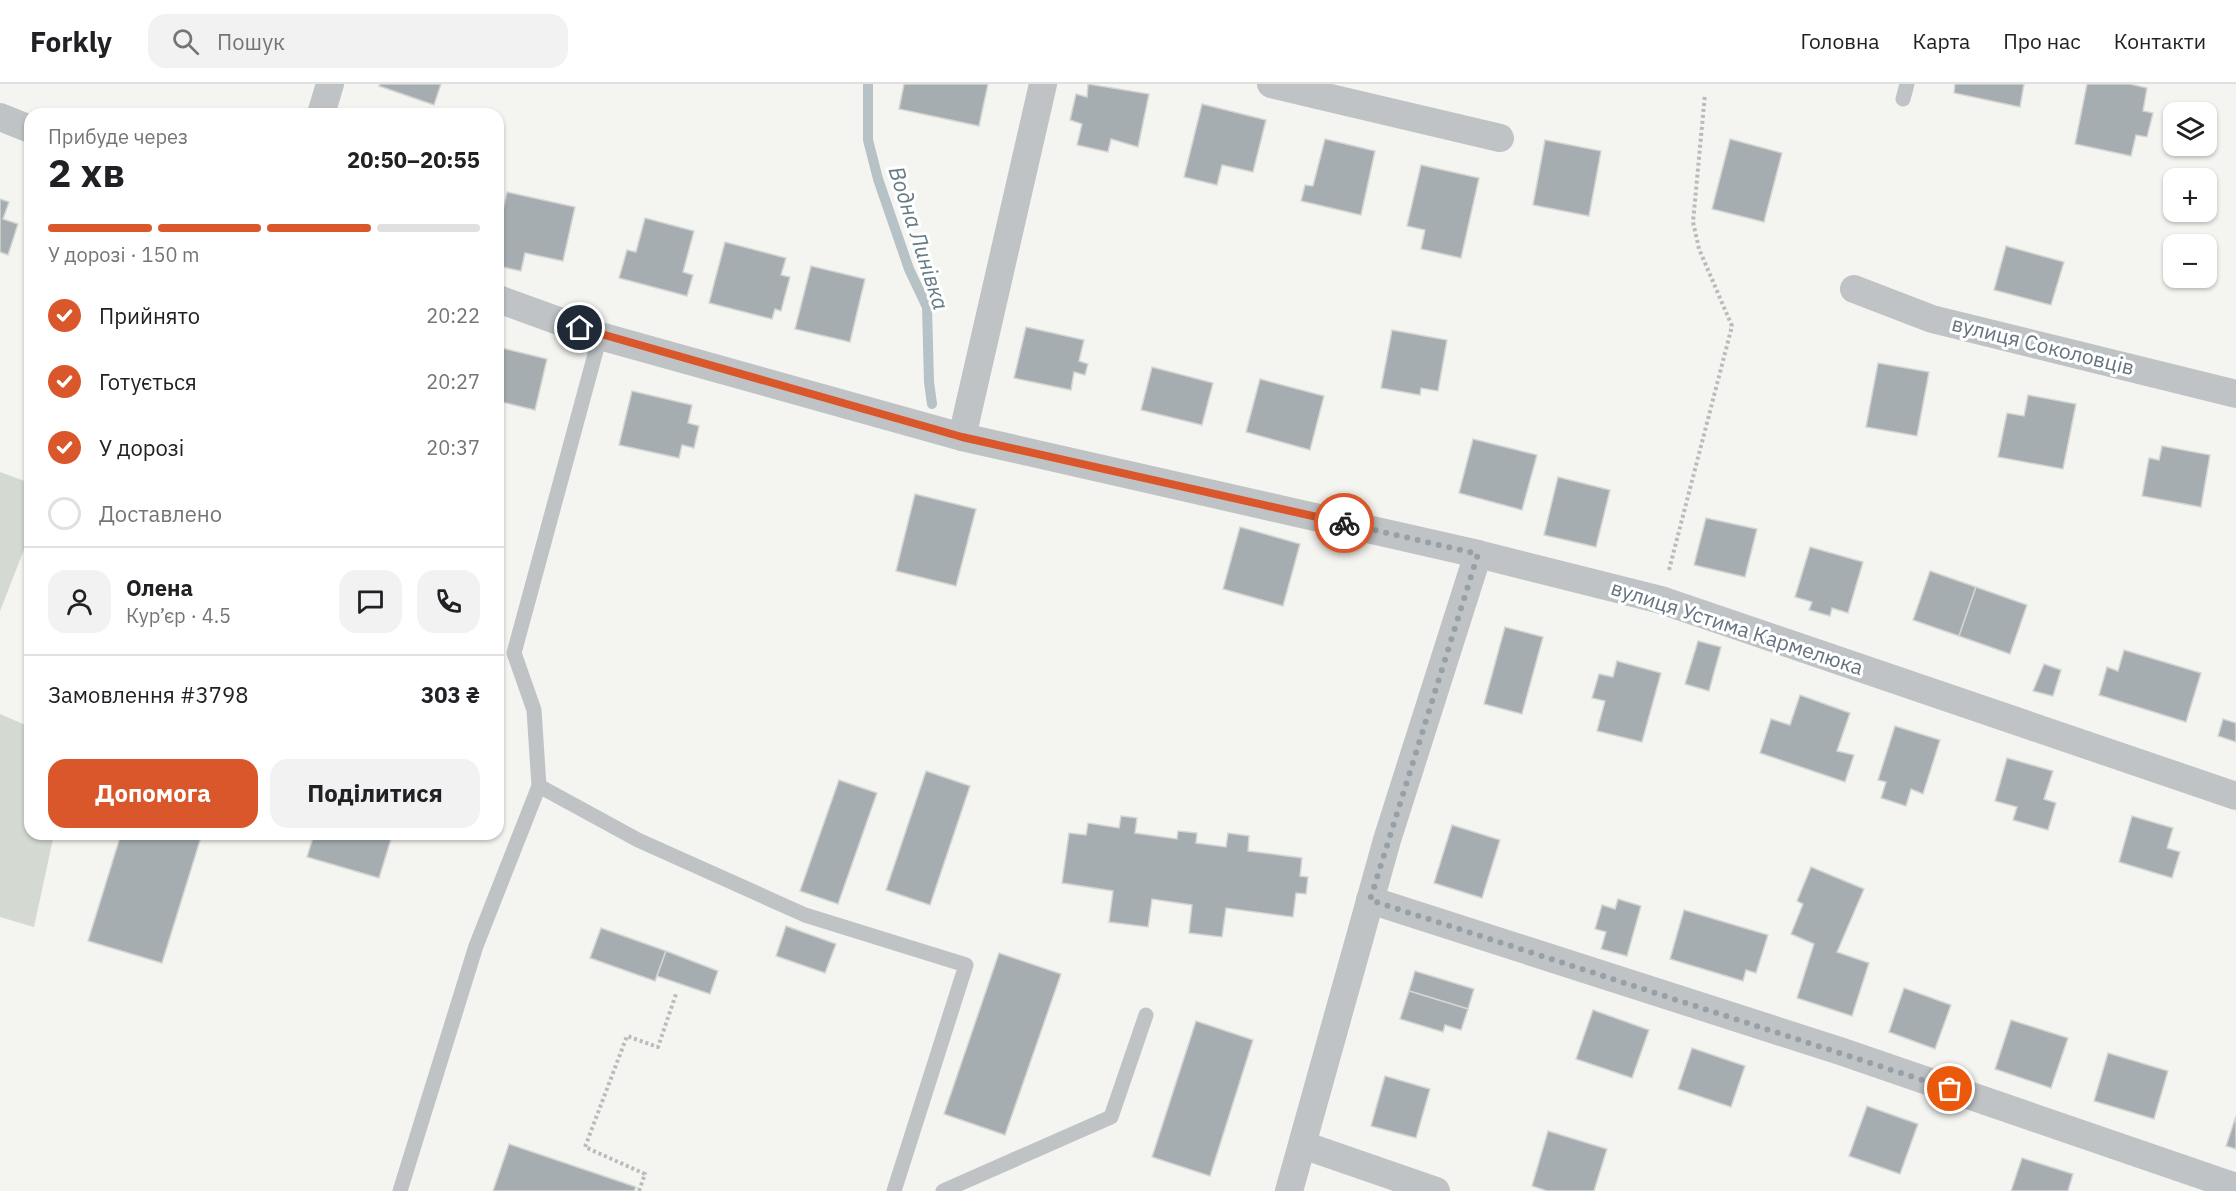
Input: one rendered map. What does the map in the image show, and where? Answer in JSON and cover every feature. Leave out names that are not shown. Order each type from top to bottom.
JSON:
[{"type":"street","points":[[323,108],[330,84]]},
{"type":"street","points":[[962,437],[1043,84]]},
{"type":"street","points":[[1271,84],[1500,138]]},
{"type":"street","points":[[0,117],[24,127]]},
{"type":"street","name":"вулиця Соколовців","points":[[1854,289],[1932,319],[2236,394]]},
{"type":"street","name":"вулиця Устима Кармелюка","points":[[504,301],[600,336],[962,437],[1478,554],[1661,600],[2236,796]]},
{"type":"street","points":[[1289,1191],[1370,900],[1478,554]]},
{"type":"street","points":[[1370,900],[1840,1051],[2236,1187]]},
{"type":"street","points":[[1303,1145],[1436,1191]]},
{"type":"lane","points":[[400,1191],[476,946],[539,786],[534,710],[514,653],[600,336]]},
{"type":"lane","points":[[539,786],[638,840],[805,915],[966,965],[894,1191]]},
{"type":"lane","points":[[943,1191],[1112,1118],[1146,1015]]},
{"type":"path","points":[[1661,600],[1732,326],[1699,249],[1693,222],[1705,94]]},
{"type":"path","points":[[639,1191],[645,1174],[585,1147],[627,1036],[658,1047],[676,994]]},
{"type":"shaded area","points":[[0,472],[24,481],[24,550],[0,611]]},
{"type":"shaded area","points":[[0,714],[24,724],[24,840],[53,840],[34,927],[0,917]]},
{"type":"building","points":[[380,84],[441,84],[434,105],[379,86]]},
{"type":"building","points":[[904,84],[988,84],[979,126],[899,109]]},
{"type":"building","points":[[1088,84],[1149,94],[1138,147],[1111,139],[1108,152],[1077,145],[1082,124],[1070,120],[1076,94],[1087,97]]},
{"type":"building","points":[[1955,84],[2024,84],[2020,107],[1954,93]]},
{"type":"building","points":[[2087,84],[2130,84],[2147,88],[2143,111],[2153,113],[2147,137],[2136,135],[2131,156],[2075,144]]},
{"type":"building","points":[[1202,104],[1266,120],[1253,172],[1222,165],[1217,185],[1184,177]]},
{"type":"building","points":[[1325,139],[1375,151],[1361,215],[1301,201],[1305,185],[1313,186]]},
{"type":"building","points":[[1730,139],[1782,153],[1764,222],[1712,209]]},
{"type":"building","points":[[1545,140],[1601,151],[1589,216],[1533,205]]},
{"type":"building","points":[[1421,165],[1479,178],[1461,258],[1421,249],[1425,230],[1407,226]]},
{"type":"building","points":[[507,192],[575,207],[563,261],[525,253],[521,271],[504,267],[504,205]]},
{"type":"building","points":[[0,199],[9,202],[3,219],[18,224],[8,255],[0,252]]},
{"type":"building","points":[[645,218],[694,231],[683,272],[693,275],[687,296],[619,278],[627,250],[636,252]]},
{"type":"building","points":[[725,242],[786,258],[781,275],[790,277],[781,311],[775,309],[772,319],[709,303]]},
{"type":"building","points":[[2006,246],[2064,262],[2051,305],[1994,290]]},
{"type":"building","points":[[811,266],[865,279],[850,342],[795,329]]},
{"type":"building","points":[[1026,327],[1084,340],[1079,361],[1088,364],[1085,375],[1074,372],[1071,390],[1014,378]]},
{"type":"building","points":[[1392,330],[1447,340],[1438,391],[1421,388],[1420,395],[1381,388]]},
{"type":"building","points":[[504,348],[547,359],[535,410],[504,402]]},
{"type":"building","points":[[1878,363],[1929,372],[1917,436],[1866,427]]},
{"type":"building","points":[[1152,367],[1213,383],[1202,425],[1141,410]]},
{"type":"building","points":[[1260,379],[1324,396],[1310,450],[1246,432]]},
{"type":"building","points":[[632,391],[692,405],[688,423],[699,426],[694,448],[682,445],[679,458],[619,445]]},
{"type":"building","points":[[2028,395],[2076,404],[2063,469],[1998,457],[2007,413],[2024,416]]},
{"type":"building","points":[[1473,439],[1537,455],[1522,510],[1459,493]]},
{"type":"building","points":[[2162,446],[2210,455],[2201,507],[2142,496],[2149,458],[2159,460]]},
{"type":"building","points":[[1558,477],[1610,490],[1596,547],[1544,535]]},
{"type":"building","points":[[915,494],[976,509],[956,586],[896,571]]},
{"type":"building","points":[[1706,518],[1757,529],[1745,577],[1694,565]]},
{"type":"building","points":[[1240,527],[1300,544],[1283,606],[1223,589]]},
{"type":"building","points":[[1810,547],[1863,562],[1848,613],[1832,608],[1830,616],[1809,610],[1812,602],[1795,597]]},
{"type":"building","points":[[1930,571],[1976,587],[1959,636],[1913,620]]},
{"type":"building","points":[[1976,587],[2027,605],[2010,654],[1959,636]]},
{"type":"building","points":[[1505,627],[1543,637],[1522,714],[1484,704]]},
{"type":"building","points":[[1698,641],[1721,647],[1709,691],[1685,684]]},
{"type":"building","points":[[2124,650],[2201,673],[2186,722],[2099,695],[2107,667],[2118,671]]},
{"type":"building","points":[[1617,661],[1661,673],[1642,742],[1597,731],[1605,701],[1592,698],[1599,674],[1613,677]]},
{"type":"building","points":[[2044,664],[2061,670],[2053,696],[2033,691]]},
{"type":"building","points":[[1800,695],[1850,713],[1837,751],[1854,755],[1845,782],[1760,753],[1771,719],[1790,725]]},
{"type":"building","points":[[2223,719],[2236,723],[2236,742],[2218,736]]},
{"type":"building","points":[[1895,726],[1940,740],[1923,794],[1911,789],[1906,806],[1881,798],[1886,782],[1878,780]]},
{"type":"building","points":[[2007,758],[2053,771],[2044,799],[2056,803],[2048,830],[2013,820],[2017,807],[1995,801]]},
{"type":"building","points":[[926,771],[970,786],[930,905],[886,890]]},
{"type":"building","points":[[839,780],[877,793],[838,904],[800,891]]},
{"type":"building","points":[[1121,816],[1137,818],[1135,833],[1177,839],[1178,831],[1197,833],[1196,843],[1226,847],[1228,833],[1249,836],[1248,851],[1302,858],[1300,876],[1308,877],[1306,894],[1296,893],[1293,917],[1226,908],[1222,937],[1189,933],[1192,905],[1152,899],[1148,927],[1109,922],[1113,891],[1062,883],[1069,833],[1086,835],[1088,823],[1119,828]]},
{"type":"building","points":[[2132,816],[2173,828],[2167,848],[2180,852],[2172,878],[2119,862]]},
{"type":"building","points":[[1452,825],[1500,840],[1482,898],[1434,883]]},
{"type":"building","points":[[119,840],[200,840],[162,963],[88,941]]},
{"type":"building","points":[[312,840],[391,840],[379,878],[307,857]]},
{"type":"building","points":[[1811,867],[1864,889],[1837,952],[1869,963],[1852,1016],[1797,998],[1814,944],[1791,934],[1803,904],[1797,901]]},
{"type":"building","points":[[1618,899],[1641,906],[1627,956],[1601,949],[1606,932],[1595,929],[1602,905],[1615,909]]},
{"type":"building","points":[[1684,910],[1768,935],[1756,973],[1746,970],[1743,981],[1670,959]]},
{"type":"building","points":[[786,926],[836,944],[825,973],[776,956]]},
{"type":"building","points":[[601,928],[666,951],[655,981],[590,958]]},
{"type":"building","points":[[666,951],[718,971],[710,994],[657,976]]},
{"type":"building","points":[[999,953],[1061,974],[1005,1135],[944,1114]]},
{"type":"building","points":[[1415,971],[1474,989],[1468,1009],[1409,991]]},
{"type":"building","points":[[1904,988],[1951,1005],[1935,1049],[1889,1032]]},
{"type":"building","points":[[1409,991],[1468,1009],[1461,1030],[1445,1025],[1443,1032],[1400,1019]]},
{"type":"building","points":[[1593,1010],[1649,1030],[1632,1078],[1576,1059]]},
{"type":"building","points":[[2011,1020],[2068,1038],[2051,1088],[1995,1069]]},
{"type":"building","points":[[1196,1021],[1253,1040],[1210,1176],[1152,1157]]},
{"type":"building","points":[[1692,1048],[1745,1066],[1731,1107],[1678,1089]]},
{"type":"building","points":[[2108,1053],[2168,1071],[2154,1119],[2094,1101]]},
{"type":"building","points":[[1385,1076],[1430,1089],[1416,1138],[1371,1126]]},
{"type":"building","points":[[1867,1106],[1918,1124],[1900,1174],[1849,1156]]},
{"type":"building","points":[[2236,1116],[2236,1149],[2226,1146]]},
{"type":"building","points":[[1548,1131],[1607,1149],[1594,1191],[1547,1191],[1532,1186]]},
{"type":"building","points":[[509,1144],[636,1187],[634,1191],[493,1191]]},
{"type":"building","points":[[2022,1158],[2073,1174],[2068,1191],[2011,1191]]},
{"type":"waterway","name":"Водна Линівка","points":[[868,84],[868,140],[878,179],[909,269],[927,307],[929,382],[932,404]]},
{"type":"way so far","points":[[1344,523],[1478,554],[1370,900],[1840,1051],[1950,1089]]},
{"type":"route","points":[[580,328],[600,336],[962,437],[1344,523]]}]
